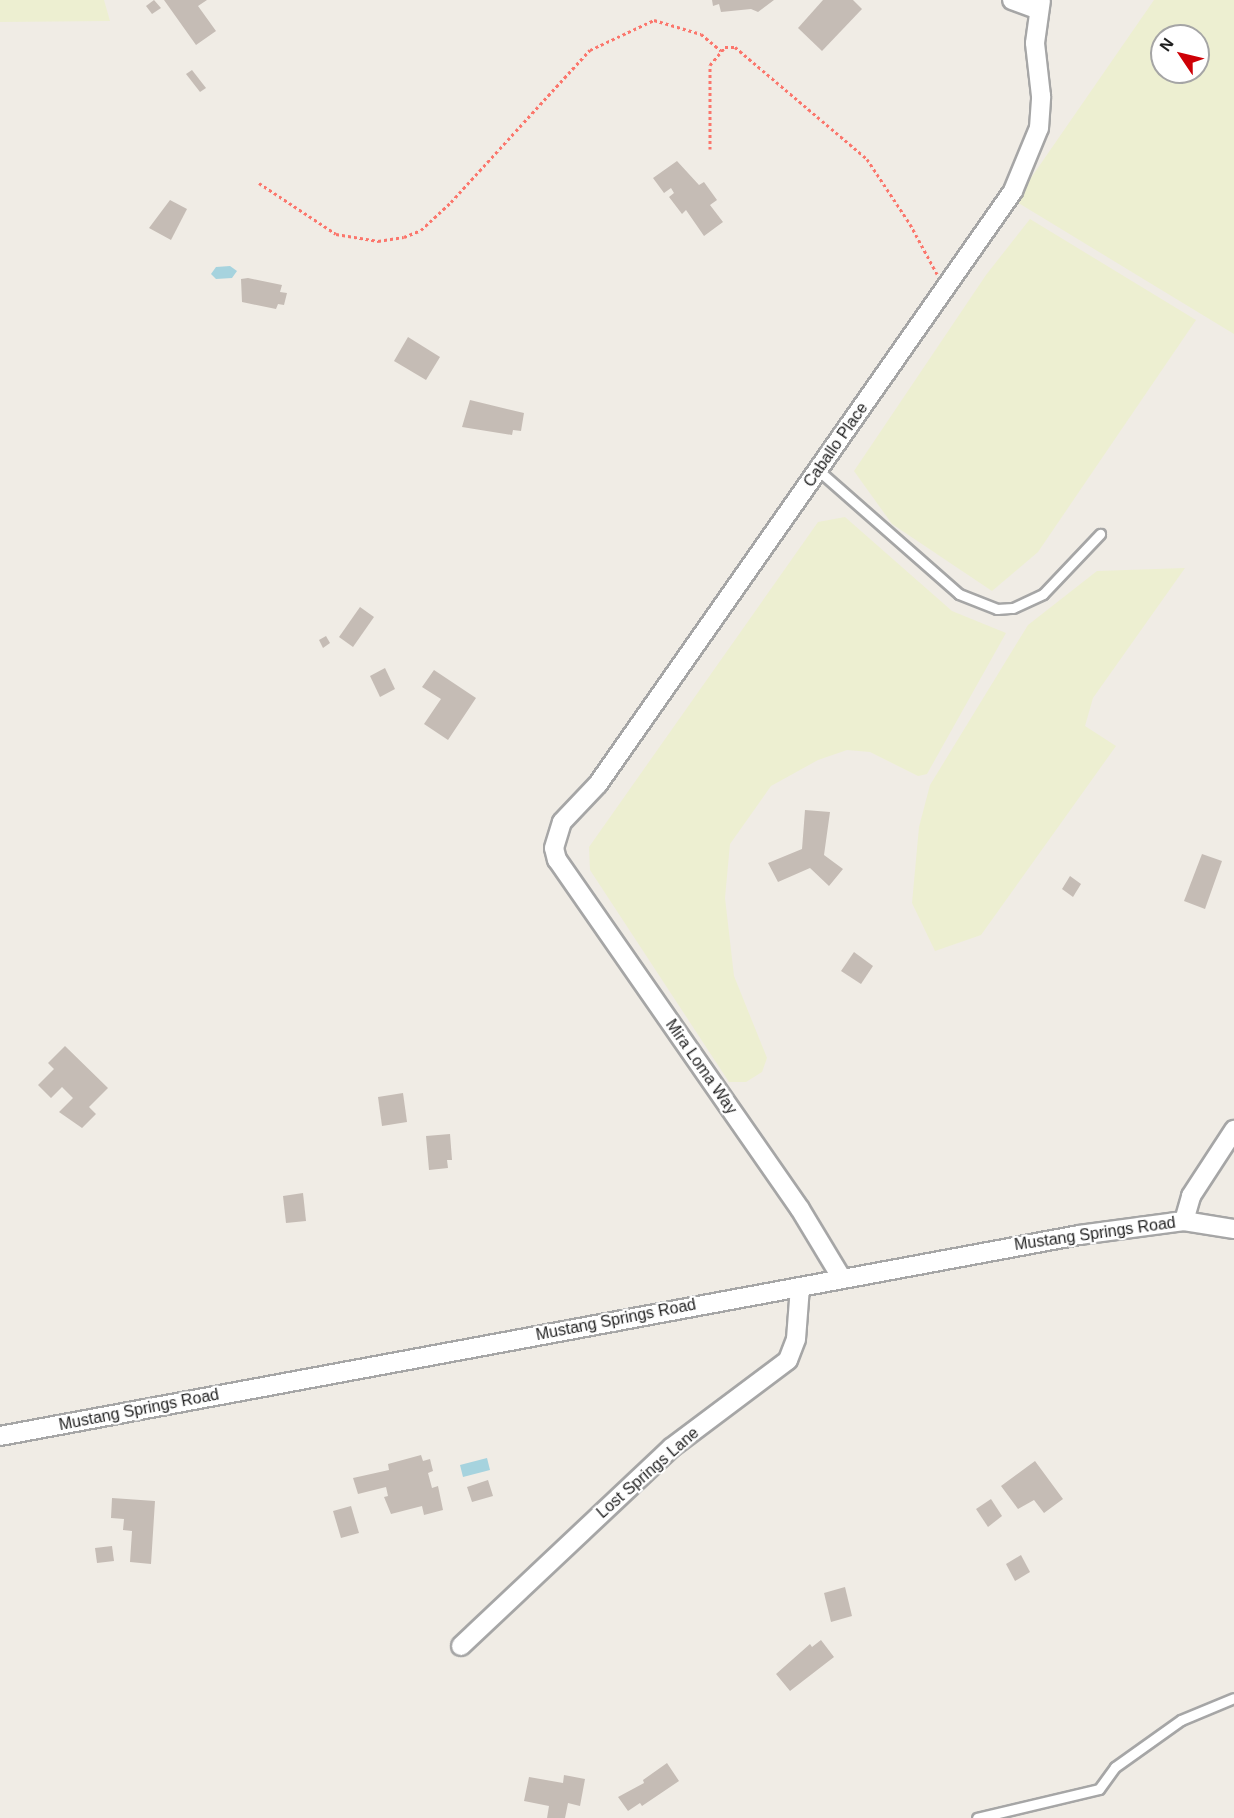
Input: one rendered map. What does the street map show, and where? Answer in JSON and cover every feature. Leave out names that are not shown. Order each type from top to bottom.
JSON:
[{"type":"street","points":[[1012,0],[1037,3]]},
{"type":"street","name":"Caballo Place","points":[[557,860],[554,848],[562,822],[598,784],[1012,191],[1030,157],[1039,128],[1040,107],[1035,43],[1037,3]]},
{"type":"street","name":"Mira Loma Way","points":[[557,860],[800,1209],[841,1277]]},
{"type":"street","points":[[1184,1221],[1191,1196],[1234,1130]]},
{"type":"street","name":"Mustang Springs Road","points":[[0,1436],[1079,1234],[1184,1221],[1234,1229]]},
{"type":"street","name":"Lost Springs Lane","points":[[461,1646],[671,1448],[788,1360],[796,1339],[800,1287]]},
{"type":"lane","points":[[818,470],[959,594],[997,609],[1013,608],[1043,594],[1100,534]]},
{"type":"lane","points":[[976,1818],[1099,1789],[1115,1767],[1180,1720],[1234,1698]]},
{"type":"path","points":[[259,183],[336,234],[378,241],[404,237],[421,230],[451,202],[590,50],[654,20],[701,33],[721,51]]},
{"type":"path","points":[[710,149],[711,66],[725,47],[740,51],[867,159],[910,224],[945,289]]},
{"type":"green space","points":[[0,0],[104,0],[110,21],[0,22]]},
{"type":"green space","points":[[1154,0],[1234,0],[1234,334],[1015,201]]},
{"type":"green space","points":[[1030,219],[1196,320],[1038,552],[992,591],[892,524],[854,471],[986,275]]},
{"type":"green space","points":[[845,517],[952,611],[1006,633],[927,774],[918,776],[870,752],[847,750],[818,760],[771,786],[730,844],[725,898],[734,976],[767,1058],[762,1072],[746,1082],[729,1082],[590,870],[589,847],[818,522]]},
{"type":"green space","points":[[1185,568],[1093,698],[1085,726],[1116,746],[981,935],[935,951],[912,903],[919,827],[930,785],[1028,625],[1097,571]]},
{"type":"water","points":[[230,266],[237,271],[232,278],[216,279],[211,274],[216,267]]},
{"type":"water","points":[[487,1458],[490,1470],[463,1477],[460,1465]]},
{"type":"building","points":[[154,0],[161,8],[152,14],[146,6]]},
{"type":"building","points":[[164,0],[207,0],[198,6],[216,31],[196,45]]},
{"type":"building","points":[[712,0],[774,0],[758,12],[751,9],[721,12],[719,4],[713,6]]},
{"type":"building","points":[[823,0],[853,0],[862,9],[822,51],[798,28]]},
{"type":"building","points":[[192,70],[206,88],[200,92],[186,74]]},
{"type":"building","points":[[677,161],[699,185],[704,182],[717,200],[710,205],[723,222],[704,236],[686,210],[682,214],[669,197],[674,193],[671,188],[664,193],[653,178]]},
{"type":"building","points":[[170,200],[187,209],[171,240],[149,228]]},
{"type":"building","points":[[248,278],[282,285],[280,292],[287,293],[284,305],[278,304],[276,309],[242,302],[241,279]]},
{"type":"building","points":[[408,337],[440,357],[426,380],[394,361]]},
{"type":"building","points":[[470,400],[524,413],[521,431],[513,430],[512,435],[462,427]]},
{"type":"building","points":[[360,607],[374,617],[353,647],[339,637]]},
{"type":"building","points":[[326,636],[330,643],[323,648],[319,640]]},
{"type":"building","points":[[385,668],[395,689],[380,697],[370,676]]},
{"type":"building","points":[[434,670],[476,698],[448,740],[424,724],[441,699],[422,687]]},
{"type":"building","points":[[805,810],[830,812],[824,855],[843,869],[829,886],[810,868],[778,882],[768,863],[802,849]]},
{"type":"building","points":[[1202,854],[1222,861],[1205,909],[1184,901]]},
{"type":"building","points":[[1070,876],[1081,884],[1073,897],[1062,889]]},
{"type":"building","points":[[854,952],[873,966],[861,984],[841,971]]},
{"type":"building","points":[[65,1046],[108,1088],[89,1107],[96,1114],[82,1128],[59,1112],[73,1098],[62,1087],[51,1098],[38,1085],[54,1069],[48,1063]]},
{"type":"building","points":[[403,1093],[407,1122],[382,1126],[378,1097]]},
{"type":"building","points":[[450,1134],[452,1160],[447,1160],[448,1168],[429,1170],[426,1136]]},
{"type":"building","points":[[303,1193],[306,1221],[286,1223],[283,1196]]},
{"type":"building","points":[[421,1455],[423,1461],[430,1459],[433,1471],[428,1473],[432,1488],[438,1486],[443,1510],[424,1515],[422,1506],[391,1514],[384,1497],[388,1496],[386,1487],[358,1494],[353,1478],[389,1470],[388,1464]]},
{"type":"building","points":[[1035,1461],[1063,1499],[1044,1513],[1034,1500],[1018,1509],[1001,1486]]},
{"type":"building","points":[[488,1480],[493,1496],[472,1502],[467,1487]]},
{"type":"building","points":[[112,1498],[155,1501],[151,1564],[130,1562],[132,1531],[123,1530],[124,1519],[111,1518]]},
{"type":"building","points":[[991,1499],[1002,1516],[988,1527],[976,1509]]},
{"type":"building","points":[[351,1506],[359,1533],[341,1538],[333,1511]]},
{"type":"building","points":[[112,1546],[114,1561],[97,1563],[95,1548]]},
{"type":"building","points":[[1021,1555],[1030,1572],[1015,1581],[1006,1564]]},
{"type":"building","points":[[845,1587],[852,1616],[831,1622],[824,1593]]},
{"type":"building","points":[[821,1640],[834,1657],[790,1691],[776,1674],[810,1644],[812,1647]]},
{"type":"building","points":[[667,1763],[679,1781],[642,1806],[640,1803],[628,1811],[618,1797],[644,1783],[643,1780]]},
{"type":"building","points":[[564,1775],[585,1779],[580,1806],[568,1803],[565,1818],[547,1818],[549,1806],[524,1801],[529,1777],[563,1783]]}]
